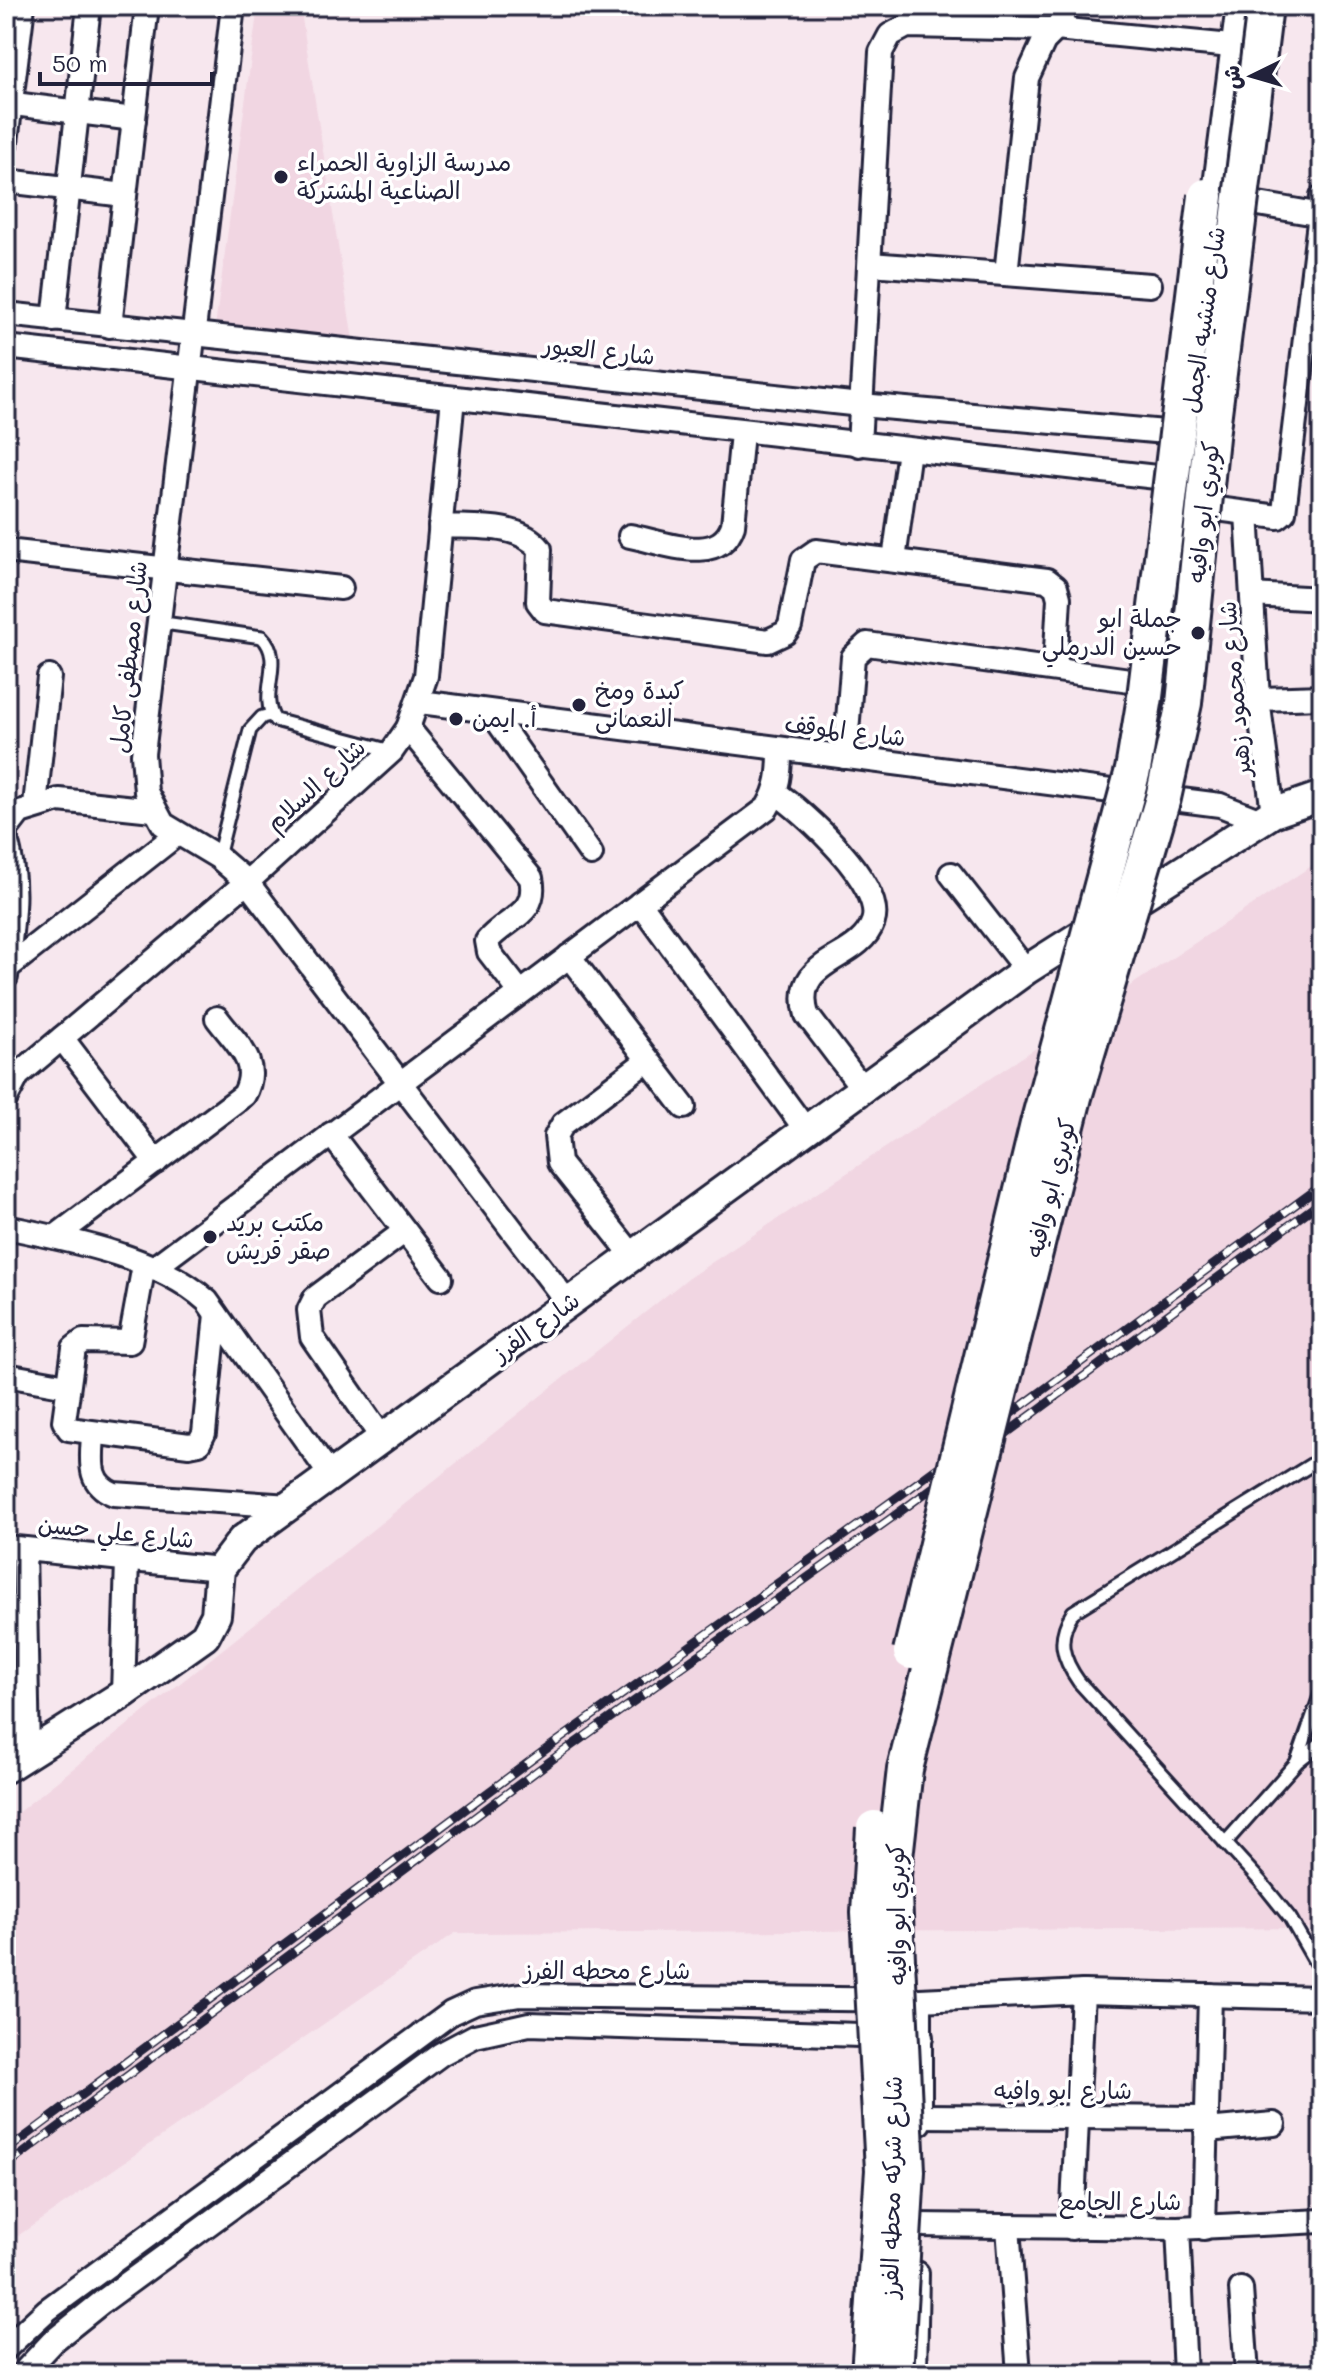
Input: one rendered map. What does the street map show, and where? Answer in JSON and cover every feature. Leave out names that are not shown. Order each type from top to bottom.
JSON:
[{"type":"main road","name":"شارع منشيه الجمل","points":[[1113,916],[1143,796],[1161,684],[1213,197],[1225,6]]},
{"type":"main road","name":"شارع منشيه الجمل","points":[[1213,197],[1244,6]]},
{"type":"main road","name":"كوبري ابو وافيه","points":[[895,2374],[907,2171],[893,1875],[899,1807],[905,1769],[1074,1097],[1153,834],[1179,727],[1265,6]]},
{"type":"main road","name":"كوبري ابو وافيه","points":[[869,2374],[883,2170],[869,1913],[878,1800],[1038,1124],[1133,770],[1213,197]]},
{"type":"street","points":[[6,142],[8,104],[23,6]]},
{"type":"street","points":[[54,320],[89,6]]},
{"type":"street","points":[[110,326],[147,6]]},
{"type":"street","name":"شارع مصطفى كامل","points":[[153,810],[146,792],[143,754],[233,6]]},
{"type":"street","points":[[1006,274],[1027,78],[1044,41],[1056,29],[1068,6]]},
{"type":"street","points":[[859,445],[881,52],[890,35],[907,26],[1056,29],[1221,45]]},
{"type":"street","points":[[8,104],[134,119]]},
{"type":"street","points":[[6,181],[125,195]]},
{"type":"street","points":[[6,347],[909,450],[1181,492],[1247,513],[1278,517],[1285,508],[1321,209],[1213,197]]},
{"type":"street","points":[[870,264],[1150,285]]},
{"type":"street","name":"شارع العبور","points":[[6,314],[861,405],[1188,434]]},
{"type":"street","name":"شارع السلام","points":[[6,1098],[18,1075],[247,882],[392,751],[408,728],[420,702],[426,676],[453,398]]},
{"type":"street","points":[[630,536],[703,550],[717,548],[729,539],[742,433]]},
{"type":"street","points":[[894,560],[909,450]]},
{"type":"street","name":"شارع محمود زهير","points":[[1247,513],[1267,817]]},
{"type":"street","points":[[440,526],[515,531],[530,536],[540,549],[538,602],[545,611],[768,641],[785,633],[790,626],[801,567],[809,554],[824,551],[1047,580],[1056,587],[1059,598],[1055,667]]},
{"type":"street","points":[[6,551],[341,588]]},
{"type":"street","points":[[1252,595],[1322,599]]},
{"type":"street","points":[[845,757],[853,657],[867,644],[1055,667],[1161,684]]},
{"type":"street","points":[[35,805],[49,677]]},
{"type":"street","points":[[1258,699],[1322,697]]},
{"type":"street","name":"شارع الموقف","points":[[420,702],[1220,805],[1267,817]]},
{"type":"street","points":[[491,712],[591,854]]},
{"type":"street","points":[[408,728],[531,878],[533,888],[528,909],[487,941],[489,952],[520,992]]},
{"type":"street","points":[[216,1314],[204,1433],[199,1443],[189,1445],[93,1434],[66,1426],[72,1353],[78,1344],[130,1342],[150,1266],[767,808],[776,793],[780,749]]},
{"type":"street","points":[[776,793],[820,827],[871,895],[875,909],[873,923],[865,935],[810,976],[803,1002],[807,1015],[863,1089]]},
{"type":"street","name":"شارع الفرز","points":[[220,1569],[242,1540],[1026,970],[1267,817],[1322,796]]},
{"type":"street","points":[[6,830],[20,812],[59,800],[153,810],[176,835],[218,857],[247,882],[568,1303]]},
{"type":"street","points":[[7,975],[176,835]]},
{"type":"street","points":[[6,839],[14,868],[16,906],[7,975]]},
{"type":"street","points":[[951,874],[1026,970]]},
{"type":"street","points":[[640,903],[806,1130]]},
{"type":"street","points":[[569,956],[684,1107]]},
{"type":"street","points":[[55,1237],[244,1095],[252,1080],[251,1064],[217,1018]]},
{"type":"street","points":[[62,1038],[156,1162]]},
{"type":"street","points":[[633,1256],[559,1163],[555,1150],[563,1124],[648,1060]]},
{"type":"street","points":[[331,1134],[441,1278]]},
{"type":"street","points":[[6,1227],[55,1237],[150,1266],[192,1287],[216,1314],[331,1476]]},
{"type":"street","points":[[382,1438],[312,1337],[309,1310],[315,1298],[405,1231]]},
{"type":"street","points":[[6,1375],[67,1386]]},
{"type":"street","points":[[93,1434],[91,1470],[103,1490],[114,1494],[290,1506]]},
{"type":"street","points":[[15,1548],[17,1760]]},
{"type":"street","name":"شارع علي حسن","points":[[15,1548],[220,1569]]},
{"type":"street","points":[[123,1694],[127,1560]]},
{"type":"street","points":[[17,1760],[123,1694],[205,1636],[216,1615],[220,1569]]},
{"type":"street","points":[[1072,2228],[1083,1992]]},
{"type":"street","name":"شارع محطه الفرز","points":[[6,2348],[47,2310],[219,2183],[451,2013],[475,2002],[520,1995],[920,2000],[1083,1992],[1322,1998]]},
{"type":"street","points":[[1204,2228],[1210,1995]]},
{"type":"street","points":[[618,2028],[619,1997]]},
{"type":"street","name":"شارع شركه محطه الفرز","points":[[915,2374],[920,2000]]},
{"type":"street","points":[[22,2374],[52,2342],[102,2302],[459,2043],[495,2030],[529,2024],[921,2037]]},
{"type":"street","name":"شارع ابو وافيه","points":[[920,2116],[1077,2116],[1206,2124],[1274,2124]]},
{"type":"street","points":[[219,2183],[237,2204]]},
{"type":"street","name":"شارع الجامع","points":[[917,2225],[1204,2228],[1322,2221]]},
{"type":"street","points":[[1008,2227],[1019,2374]]},
{"type":"street","points":[[1178,2228],[1185,2374]]},
{"type":"street","points":[[1241,2289],[1247,2374]]},
{"type":"lane","points":[[157,622],[262,637],[273,659],[269,697],[271,715],[281,723],[392,751]]},
{"type":"lane","points":[[218,857],[250,730],[262,717],[271,715]]},
{"type":"lane","points":[[1322,1458],[1073,1612],[1061,1642],[1065,1663],[1079,1682],[1290,1918],[1322,1974]]},
{"type":"lane","points":[[1297,1762],[1322,1690]]},
{"type":"lane","points":[[1225,1843],[1297,1762],[1322,1742]]},
{"type":"shaded area","name":"مدرسة الزاوية الحمراء الصناعية المشتركة","points":[[258,6],[300,6],[356,359],[212,349]]},
{"type":"shaded area","points":[[1322,859],[1322,1928],[455,1933],[6,2244],[6,1822],[687,1279]]},
{"type":"railway","points":[[6,2151],[545,1750],[906,1491],[1322,1185]]},
{"type":"railway","points":[[6,2166],[557,1756],[890,1519],[1322,1201]]},
{"type":"place","name":"مدرسة الزاوية الحمراء الصناعية المشتركة","points":[[281,177]]},
{"type":"place","name":"جملة ابو حسين الدرملي","points":[[1198,633]]},
{"type":"place","name":"كبدة ومخ النعمانى","points":[[579,705]]},
{"type":"place","name":"أ. ايمن","points":[[456,719]]},
{"type":"place","name":"مكتب بريد صقر قريش","points":[[210,1237]]}]
